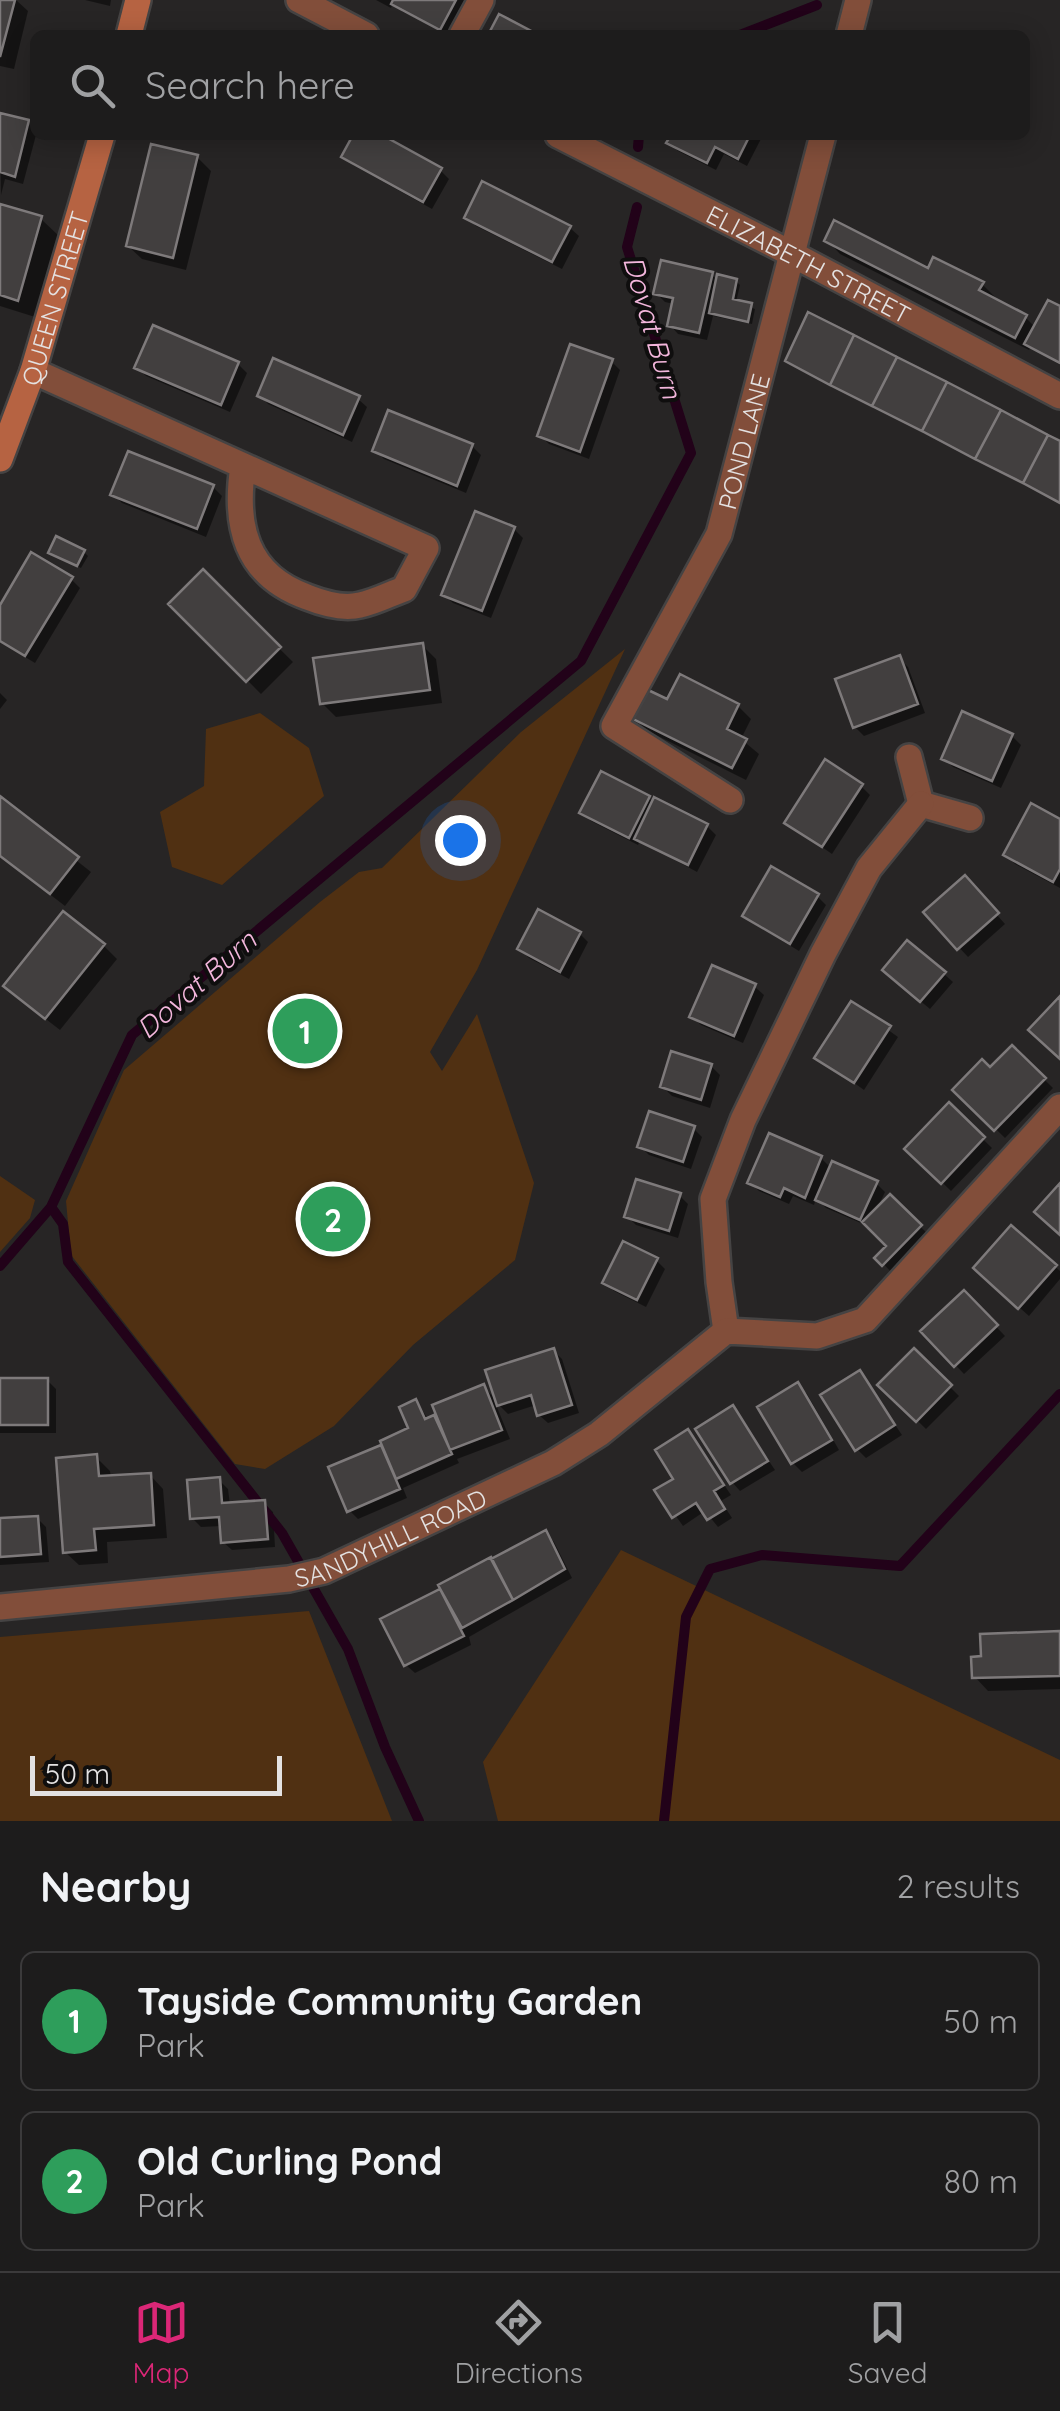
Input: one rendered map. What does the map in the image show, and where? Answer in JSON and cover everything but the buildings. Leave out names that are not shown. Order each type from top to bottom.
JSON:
[{"type":"main road","points":[[130,30],[138,0]]},
{"type":"main road","name":"QUEEN STREET","points":[[0,459],[33,372],[101,140]]},
{"type":"street","points":[[299,0],[356,30]]},
{"type":"street","points":[[465,30],[481,0]]},
{"type":"street","points":[[850,30],[858,0]]},
{"type":"street","name":"ELIZABETH STREET","points":[[568,140],[1060,396]]},
{"type":"street","name":"POND LANE","points":[[730,800],[614,726],[719,534],[822,140]]},
{"type":"street","points":[[33,372],[243,466],[426,548],[404,589],[358,606],[322,603],[290,591],[259,567],[242,532],[238,502],[243,466]]},
{"type":"street","points":[[909,758],[921,804]]},
{"type":"street","points":[[921,804],[970,818]]},
{"type":"street","points":[[921,804],[869,868],[822,954],[743,1120],[713,1199],[726,1331],[817,1336],[866,1320],[1060,1107]]},
{"type":"street","name":"SANDYHILL ROAD","points":[[0,1607],[288,1579],[324,1570],[553,1463],[599,1434],[726,1331]]},
{"type":"shaded area","points":[[625,649],[477,970],[430,1052],[442,1071],[477,1014],[534,1183],[515,1260],[413,1345],[334,1426],[265,1469],[235,1464],[71,1255],[66,1201],[124,1070],[320,902],[359,872],[382,868],[521,732]]},
{"type":"shaded area","points":[[260,713],[309,748],[324,796],[222,885],[172,867],[160,812],[204,786],[206,729]]},
{"type":"shaded area","points":[[0,1176],[35,1200],[30,1218],[0,1252]]},
{"type":"shaded area","points":[[621,1550],[1060,1760],[1060,1821],[498,1821],[483,1762]]},
{"type":"shaded area","points":[[309,1611],[392,1821],[0,1821],[0,1637]]},
{"type":"waterway","name":"Dovat Burn","points":[[753,30],[817,5]]},
{"type":"waterway","name":"Dovat Burn","points":[[638,147],[639,140]]},
{"type":"waterway","name":"Dovat Burn","points":[[0,1266],[51,1207],[132,1035],[581,661],[691,453],[627,247],[637,207]]},
{"type":"waterway","name":"Dovat Burn","points":[[51,1207],[63,1224],[68,1262],[282,1533],[348,1649],[385,1747],[419,1821]]},
{"type":"waterway","points":[[664,1821],[686,1617],[710,1569],[762,1555],[900,1566],[1060,1394]]},
{"type":"place","name":"Tayside Community Garden","points":[[305,1031]]},
{"type":"place","name":"Old Curling Pond","points":[[333,1219]]}]
